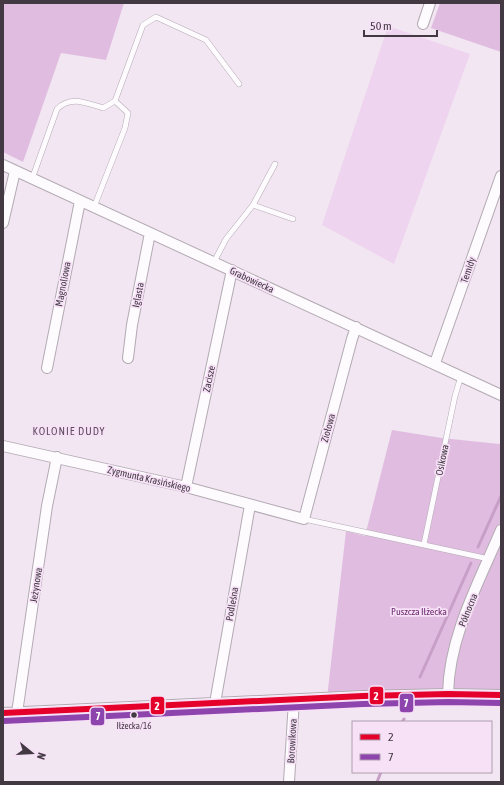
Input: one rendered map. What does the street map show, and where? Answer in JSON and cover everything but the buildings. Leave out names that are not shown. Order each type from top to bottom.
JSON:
[{"type":"street","points":[[423,24],[430,3]]},
{"type":"street","name":"Grabowiecka","points":[[3,165],[501,394]]},
{"type":"street","points":[[3,223],[15,171]]},
{"type":"street","name":"Temidy","points":[[435,363],[501,176]]},
{"type":"street","name":"Magnoliowa","points":[[47,368],[80,200]]},
{"type":"street","name":"Iglasta","points":[[128,358],[132,325],[150,233]]},
{"type":"street","name":"Zacisze","points":[[186,487],[232,270]]},
{"type":"street","name":"Ziołowa","points":[[299,518],[356,327]]},
{"type":"street","name":"Zygmunta Krasińskiego","points":[[3,446],[186,487],[299,518]]},
{"type":"street","name":"Jeżynowa","points":[[17,713],[47,506],[57,457]]},
{"type":"street","name":"Podleśna","points":[[215,703],[250,505]]},
{"type":"street","name":"Północna","points":[[448,694],[448,680],[457,639],[468,607],[501,530]]},
{"type":"street","points":[[3,713],[363,696],[448,694],[501,695]]},
{"type":"street","name":"Borowikowa","points":[[289,782],[294,700]]},
{"type":"lane","points":[[32,178],[57,109],[62,104],[73,100],[103,108],[115,101],[143,25],[156,16],[206,40],[239,84]]},
{"type":"lane","points":[[94,207],[125,128],[128,113],[115,101]]},
{"type":"lane","points":[[214,262],[226,239],[253,205],[275,164]]},
{"type":"lane","points":[[253,205],[293,219]]},
{"type":"lane","name":"Osikowa","points":[[424,544],[455,396],[462,376]]},
{"type":"lane","points":[[299,518],[488,559]]},
{"type":"shaded area","points":[[388,26],[470,54],[394,264],[322,225]]},
{"type":"green space","points":[[3,3],[124,3],[106,60],[61,53],[23,162],[3,152]]},
{"type":"green space","points":[[440,3],[501,3],[501,52],[431,28]]},
{"type":"green space","name":"Puszcza Iłżecka","points":[[392,430],[442,438],[501,443],[501,695],[327,698],[346,531],[365,536]]},
{"type":"waterway","points":[[478,547],[501,496]]},
{"type":"waterway","points":[[420,677],[471,563]]},
{"type":"waterway","points":[[377,782],[381,773]]},
{"type":"transit line","name":"2","points":[[3,713],[363,696],[448,694],[501,695]]},
{"type":"transit line","name":"7","points":[[3,721],[363,704],[448,702],[501,703]]},
{"type":"place","name":"Iłżecka/16","points":[[134,715]]},
{"type":"district","name":"KOLONIE DUDY","points":[[69,431]]}]
